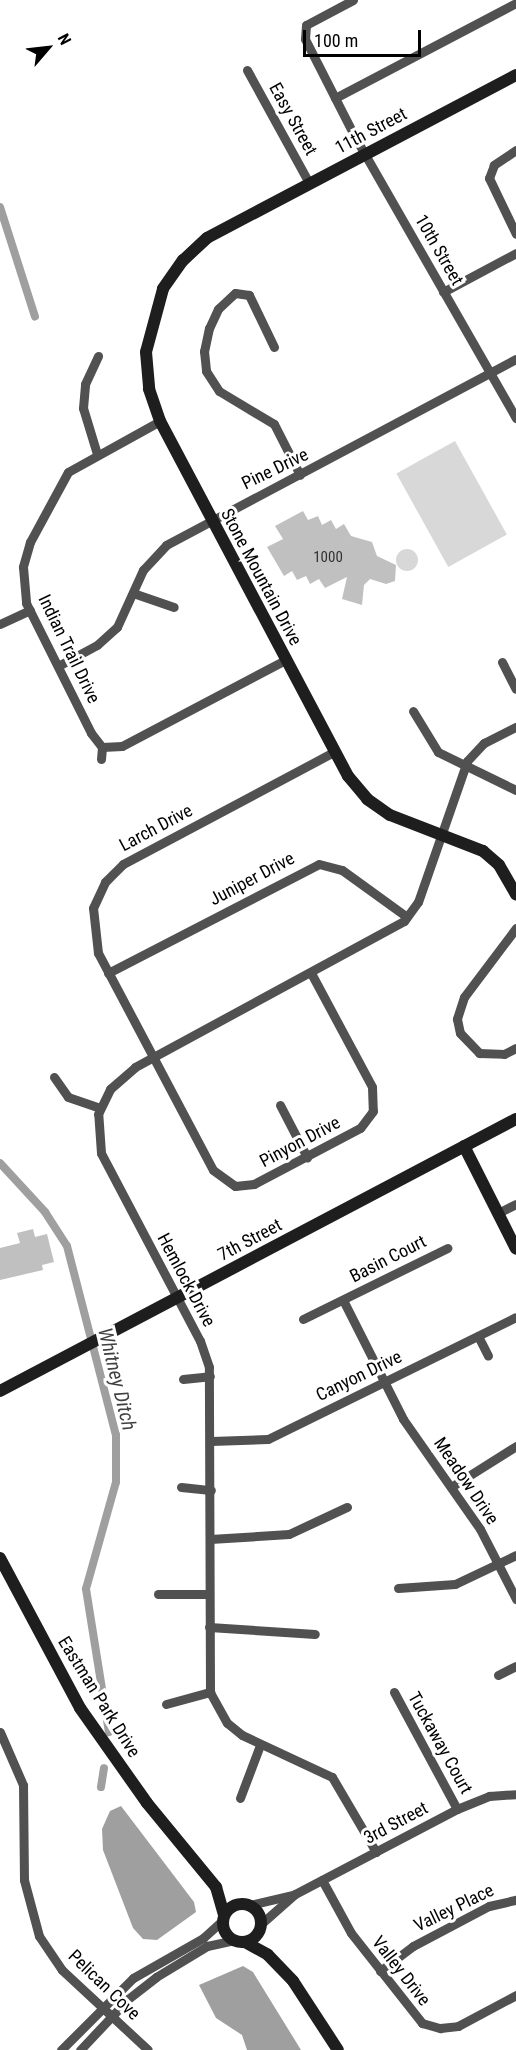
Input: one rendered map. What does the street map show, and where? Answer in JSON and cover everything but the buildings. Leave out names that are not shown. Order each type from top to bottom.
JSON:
[{"type":"street","points":[[292,27],[304,30],[353,0]]},
{"type":"street","points":[[335,98],[516,3]]},
{"type":"street","name":"10th Street","points":[[304,30],[335,98],[365,154],[516,418]]},
{"type":"street","name":"Easy Street","points":[[247,70],[309,183]]},
{"type":"street","name":"11th Street","points":[[243,218],[516,75]]},
{"type":"street","points":[[491,171],[516,150]]},
{"type":"street","points":[[481,167],[491,171]]},
{"type":"street","points":[[491,171],[493,189],[516,234]]},
{"type":"street","name":"Stone Mountain Drive","points":[[243,218],[195,249],[159,297],[146,352],[149,388],[159,421],[334,752],[354,784],[376,806],[405,823],[441,835],[492,858],[516,895]]},
{"type":"street","points":[[444,292],[516,253]]},
{"type":"street","points":[[274,347],[249,295],[235,293],[209,328],[206,371],[219,391],[274,424],[300,475]]},
{"type":"street","points":[[97,454],[83,408],[85,384],[98,356]]},
{"type":"street","name":"Pine Drive","points":[[58,666],[106,639],[122,620],[133,593],[157,551],[211,520],[516,359]]},
{"type":"street","name":"Indian Trail Drive","points":[[102,747],[30,610],[22,575],[27,550],[61,480],[97,454],[159,421]]},
{"type":"street","points":[[133,593],[174,607]]},
{"type":"street","points":[[0,624],[30,610]]},
{"type":"street","points":[[101,759],[102,747],[122,746],[285,660]]},
{"type":"street","points":[[502,662],[516,689]]},
{"type":"street","points":[[412,711],[430,743],[465,766],[516,790]]},
{"type":"street","points":[[54,1077],[68,1097],[100,1108],[118,1079],[153,1057],[385,934],[407,917],[418,902],[465,766],[484,743],[516,727]]},
{"type":"street","name":"Larch Drive","points":[[153,1057],[94,943],[92,922],[94,902],[111,873],[334,752]]},
{"type":"street","name":"Juniper Drive","points":[[108,973],[319,864],[342,870],[407,917]]},
{"type":"street","points":[[516,928],[464,997],[457,1019],[460,1033],[479,1053],[504,1054],[516,1048]]},
{"type":"street","name":"Pinyon Drive","points":[[153,1057],[220,1178],[235,1186],[249,1186],[307,1156],[364,1125],[374,1100],[372,1087],[311,973]]},
{"type":"street","points":[[280,1105],[307,1156]]},
{"type":"street","name":"Hemlock Drive","points":[[100,1108],[101,1153],[200,1341],[210,1376],[210,1692],[227,1722],[260,1745],[332,1778],[376,1852]]},
{"type":"street","name":"7th Street","points":[[0,1391],[516,1119]]},
{"type":"street","points":[[464,1146],[516,1249]]},
{"type":"street","points":[[498,1213],[516,1204]]},
{"type":"street","name":"Basin Court","points":[[303,1319],[447,1248]]},
{"type":"street","name":"Basin Court","points":[[343,1300],[384,1382]]},
{"type":"street","name":"Canyon Drive","points":[[211,1441],[268,1439],[516,1317]]},
{"type":"street","points":[[478,1336],[488,1356]]},
{"type":"street","points":[[183,1378],[210,1376]]},
{"type":"street","name":"Meadow Drive","points":[[384,1382],[403,1419],[451,1487],[499,1564],[516,1599]]},
{"type":"street","points":[[451,1487],[516,1446]]},
{"type":"street","points":[[181,1487],[211,1490]]},
{"type":"street","points":[[210,1539],[289,1534],[347,1507]]},
{"type":"street","points":[[398,1588],[456,1584],[516,1555]]},
{"type":"street","name":"Eastman Park Drive","points":[[0,1558],[80,1708],[216,1887],[224,1918],[224,1930],[240,1941]]},
{"type":"street","points":[[158,1594],[209,1594]]},
{"type":"street","points":[[209,1627],[315,1634]]},
{"type":"street","points":[[498,1675],[516,1665]]},
{"type":"street","points":[[166,1704],[210,1692]]},
{"type":"street","name":"Tuckaway Court","points":[[394,1692],[457,1809]]},
{"type":"street","name":"Pelican Cove","points":[[0,1732],[23,1785],[24,1880],[32,1920],[56,1962],[148,2050]]},
{"type":"street","points":[[240,1798],[260,1745]]},
{"type":"street","name":"3rd Street","points":[[261,1925],[295,1894],[457,1809],[489,1796],[516,1794]]},
{"type":"street","name":"Eastman Park Drive","points":[[183,1846],[246,1904],[261,1925]]},
{"type":"street","name":"Valley Drive","points":[[322,1880],[348,1929],[412,2015],[430,2027],[458,2026],[516,1995]]},
{"type":"street","name":"3rd Street","points":[[246,1904],[295,1894]]},
{"type":"street","name":"Valley Place","points":[[380,1971],[420,1942],[489,1906],[516,1900]]},
{"type":"street","points":[[61,2050],[102,2007],[152,1965],[203,1938],[224,1918],[246,1904]]},
{"type":"street","points":[[240,1941],[261,1925],[293,1981],[338,2050]]},
{"type":"street","points":[[80,2050],[141,1988],[194,1953],[217,1942],[240,1941],[268,1955],[293,1981]]},
{"type":"shaded area","points":[[455,441],[507,535],[448,567],[396,473]]},
{"type":"shaded area","points":[[407,549],[415,552],[418,560],[415,568],[407,571],[399,568],[396,560],[399,552]]},
{"type":"shaded area","points":[[121,1806],[194,1902],[196,1912],[157,1940],[143,1939],[133,1928],[103,1850],[102,1829],[110,1811]]},
{"type":"shaded area","points":[[243,1966],[253,1972],[301,2050],[247,2050],[242,2035],[216,2018],[199,1985]]},
{"type":"waterway","name":"Whitney Ditch","points":[[0,207],[35,317]]},
{"type":"waterway","name":"Whitney Ditch","points":[[0,1163],[45,1212],[67,1246],[116,1435],[116,1482],[86,1589],[109,1732]]},
{"type":"waterway","name":"Whitney Ditch","points":[[101,1787],[104,1768]]}]
